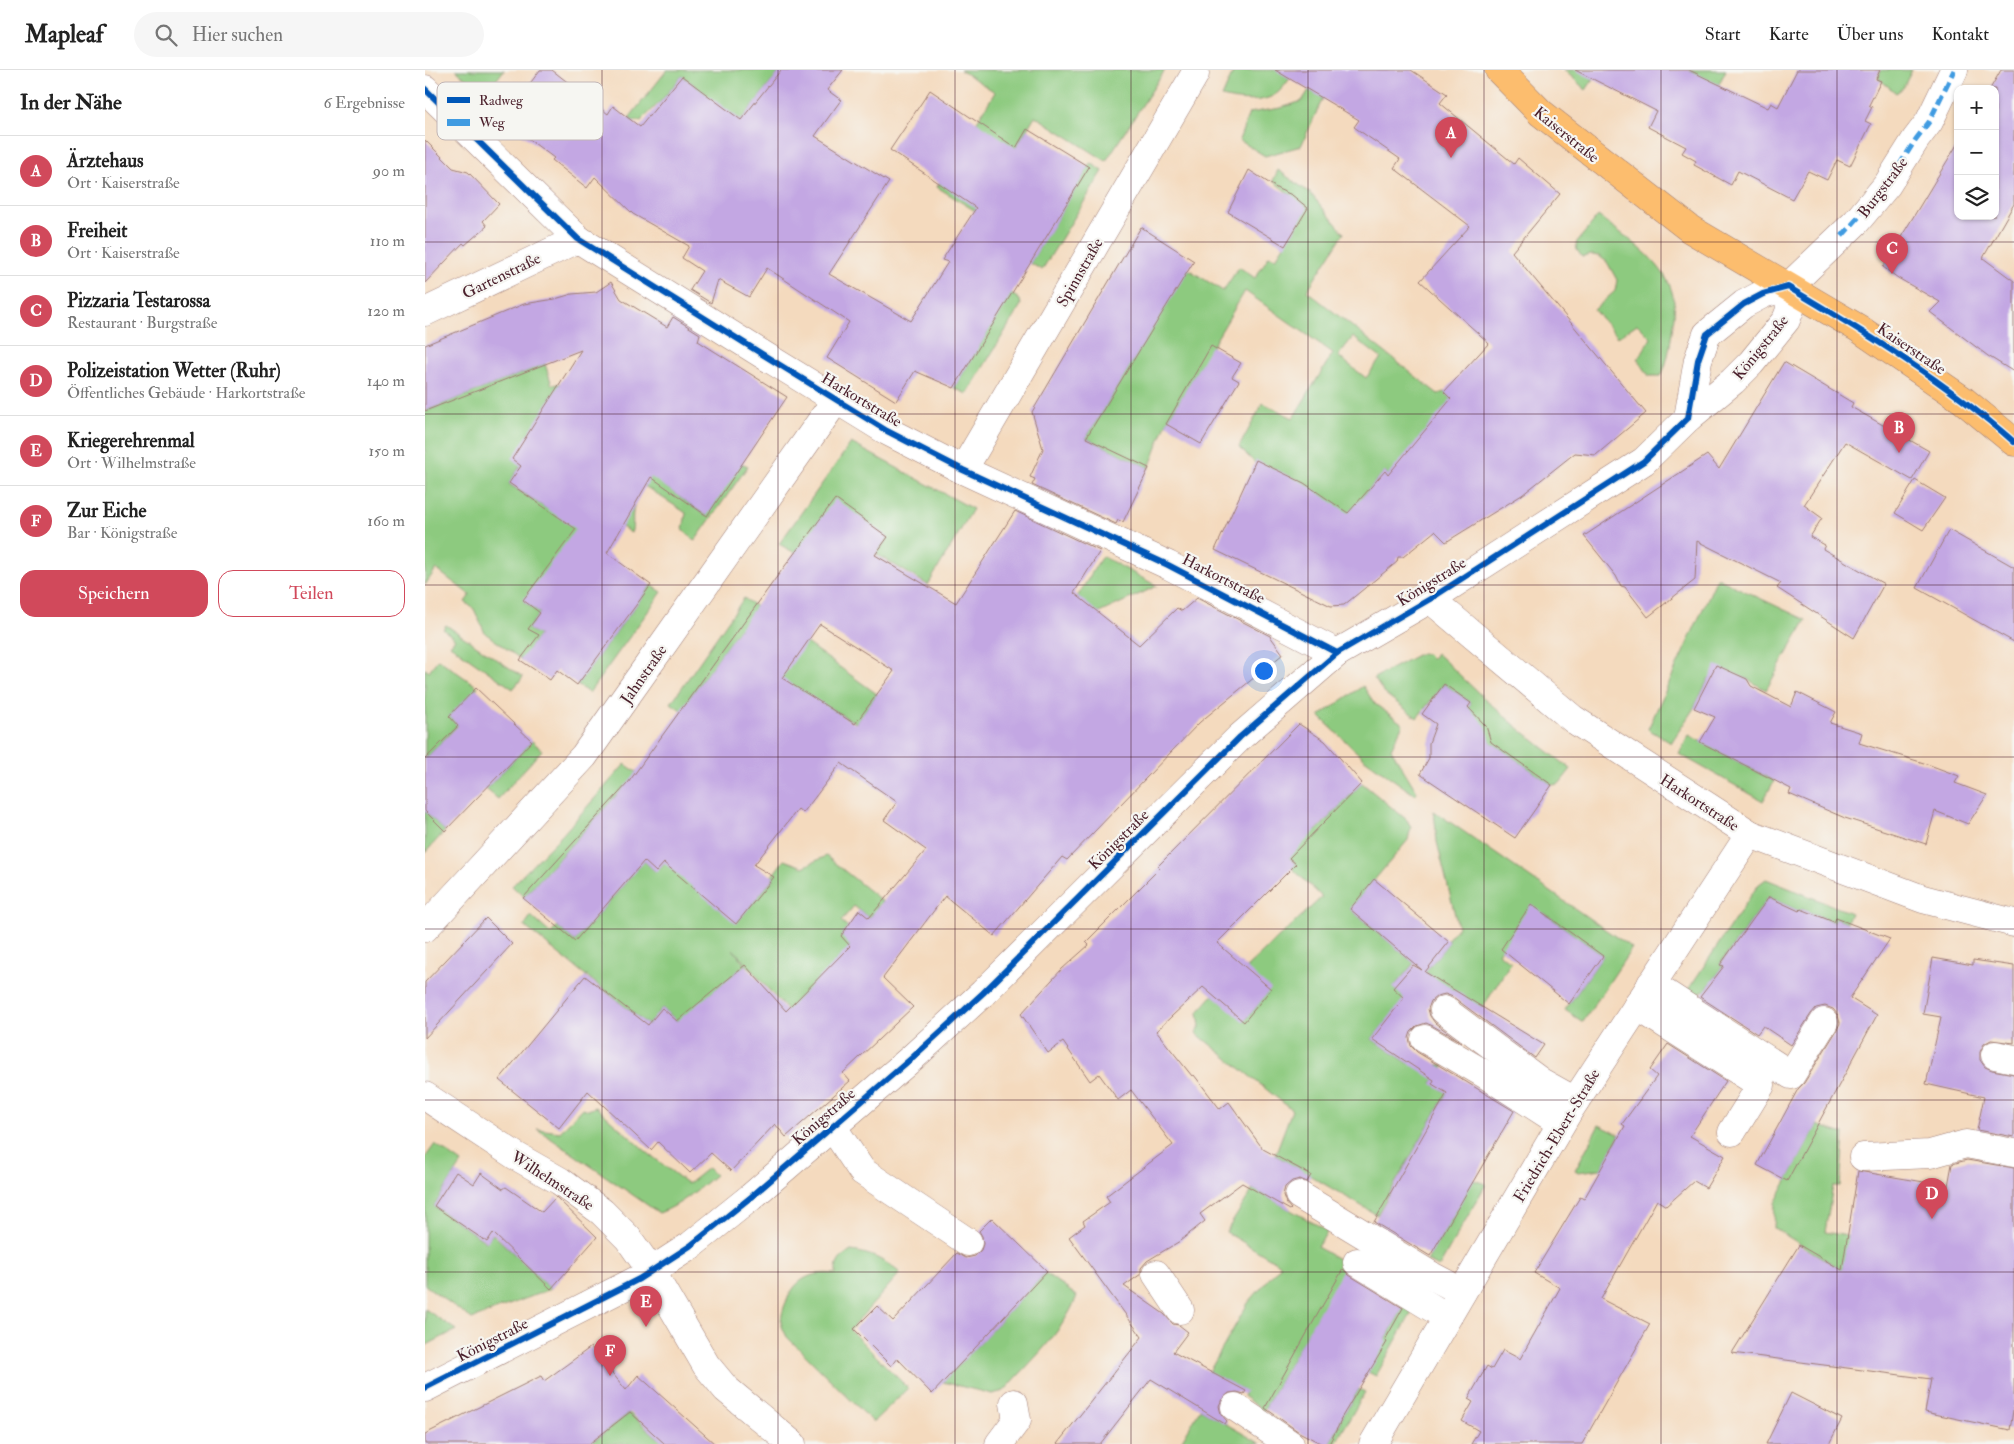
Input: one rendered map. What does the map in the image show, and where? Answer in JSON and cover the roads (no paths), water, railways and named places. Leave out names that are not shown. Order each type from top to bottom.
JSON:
[{"type":"main road","name":"Kaiserstraße","points":[[1499,70],[1541,112],[1690,229],[1858,328],[1963,400],[2014,442]]},
{"type":"street","name":"Burgstraße","points":[[1788,287],[1824,254],[1887,185],[1916,138],[1929,122],[1954,70]]},
{"type":"street","name":"Spinnstraße","points":[[963,470],[1195,74]]},
{"type":"street","name":"Harkortstraße","points":[[425,89],[437,101]]},
{"type":"street","name":"Harkortstraße","points":[[477,140],[578,238],[887,431],[963,470],[1168,565],[1337,653]]},
{"type":"street","name":"Gartenstraße","points":[[425,312],[578,238]]},
{"type":"street","name":"Königstraße","points":[[425,1388],[652,1272],[713,1228],[913,1057],[983,993],[1240,736],[1337,653],[1429,599],[1644,461],[1688,418],[1733,381],[1786,320],[1790,310],[1788,287],[1763,294],[1744,304],[1707,334],[1698,360],[1688,418]]},
{"type":"street","name":"Jahnstraße","points":[[425,928],[584,756],[836,400]]},
{"type":"street","name":"Harkortstraße","points":[[1429,599],[1573,720],[1750,834],[1923,898],[2014,923]]},
{"type":"street","name":"Friedrich-Ebert-Straße","points":[[1373,1444],[1568,1112],[1750,834]]},
{"type":"street","points":[[1644,995],[1791,1075],[1824,1022]]},
{"type":"street","points":[[1644,995],[1761,1085],[1732,1132]]},
{"type":"street","points":[[1444,1010],[1541,1082],[1568,1112]]},
{"type":"street","points":[[1425,1039],[1488,1076],[1568,1112]]},
{"type":"street","name":"Wilhelmstraße","points":[[425,1096],[515,1156],[560,1181],[602,1212],[629,1238],[652,1272],[706,1365],[726,1388],[792,1444]]},
{"type":"street","points":[[832,1126],[863,1171],[968,1242]]},
{"type":"street","points":[[1863,1157],[1930,1154],[1966,1144],[2014,1153]]},
{"type":"street","points":[[1299,1195],[1432,1276],[1462,1292]]},
{"type":"street","points":[[1357,1262],[1447,1317]]},
{"type":"street","points":[[1156,1274],[1180,1310]]},
{"type":"street","points":[[999,1444],[1017,1420],[1014,1403]]},
{"type":"street","points":[[1235,1408],[1290,1444]]},
{"type":"place","name":"Ärztehaus","points":[[1451,158]]},
{"type":"place","name":"Pizzaria Testarossa","points":[[1892,274]]},
{"type":"place","name":"Freiheit","points":[[1899,453]]},
{"type":"place","name":"Polizeistation Wetter (Ruhr)","points":[[1932,1219]]},
{"type":"place","name":"Kriegerehrenmal","points":[[646,1327]]},
{"type":"place","name":"Zur Eiche","points":[[610,1376]]}]
